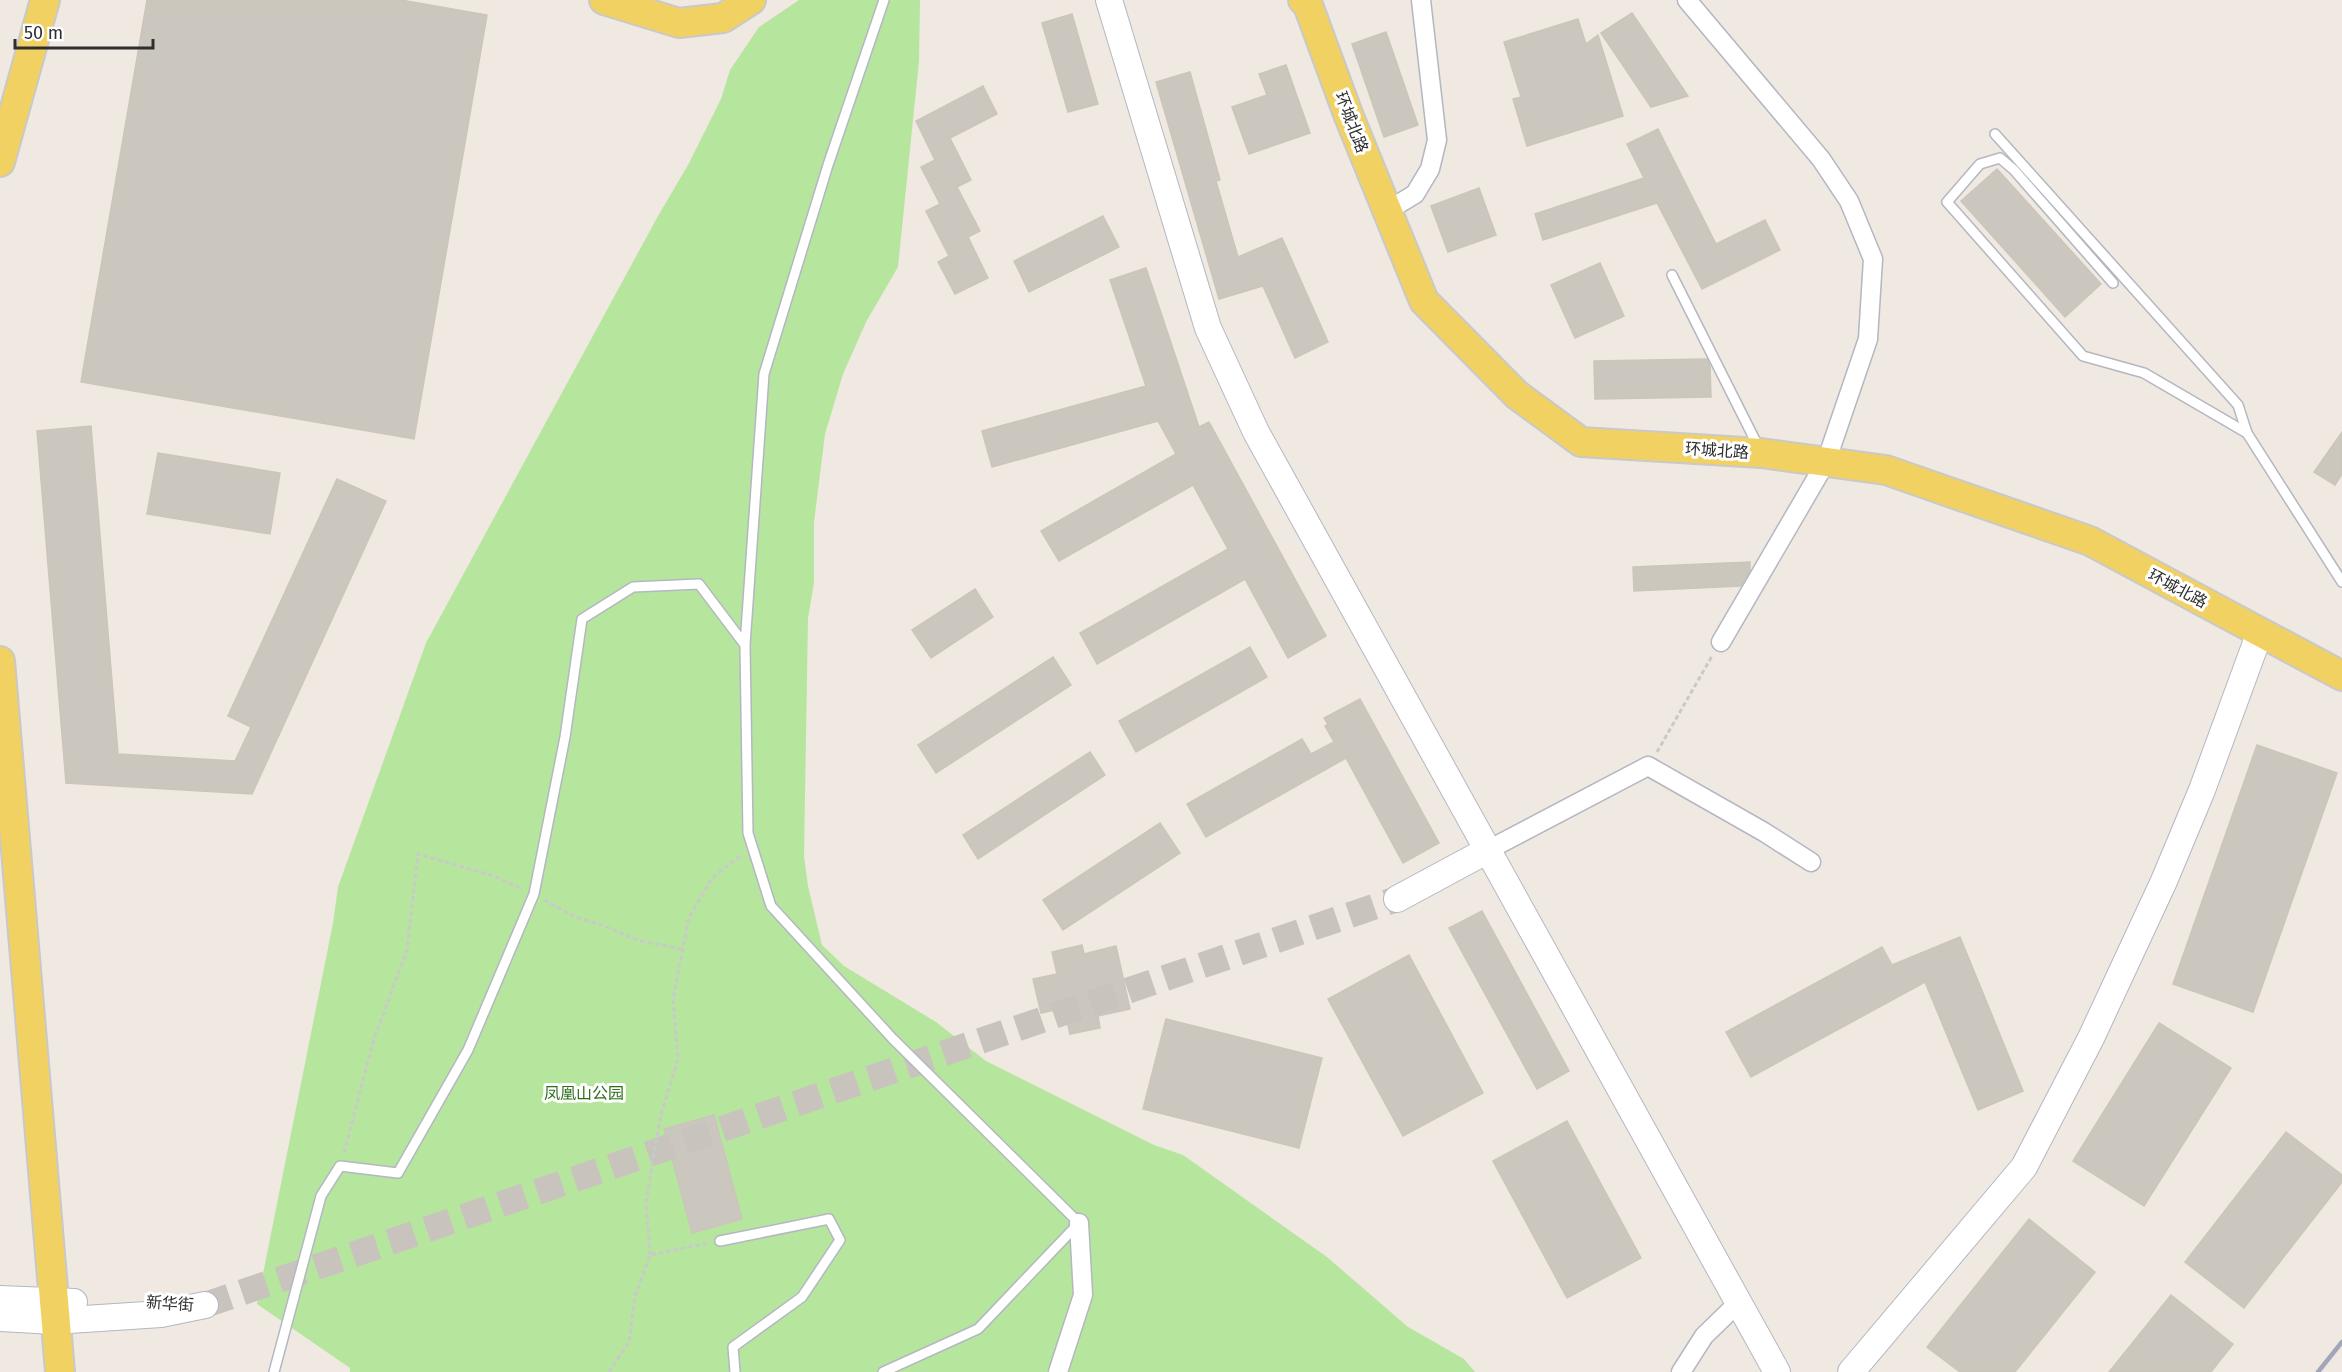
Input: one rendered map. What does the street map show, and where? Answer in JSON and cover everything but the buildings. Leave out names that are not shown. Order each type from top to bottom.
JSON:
[{"type":"main road","points":[[0,96],[26,0]]},
{"type":"main road","points":[[0,162],[45,0]]},
{"type":"main road","points":[[609,1],[679,23],[723,18],[751,0]]},
{"type":"main road","name":"环城北路","points":[[1303,0],[1308,5],[1348,114],[1424,302],[1517,395],[1581,442],[1761,453],[1886,470],[2090,541],[2342,676]]},
{"type":"main road","points":[[0,661],[44,1310],[41,1372]]},
{"type":"main road","points":[[0,889],[44,1310],[60,1372]]},
{"type":"street","points":[[1109,0],[1208,328],[1256,432],[1777,1372]]},
{"type":"street","points":[[1387,211],[1415,194],[1430,169],[1437,140],[1421,0]]},
{"type":"street","points":[[1687,0],[1821,159],[1849,201],[1873,259],[1868,339],[1826,462],[1721,642]]},
{"type":"street","points":[[1851,1372],[2024,1167],[2091,1038],[2164,881],[2202,790],[2260,632]]},
{"type":"street","points":[[1397,899],[1648,766],[1764,832],[1811,862]]},
{"type":"street","points":[[1058,1372],[1083,1295],[1079,1223]]},
{"type":"street","points":[[0,1299],[44,1310]]},
{"type":"street","points":[[1681,1372],[1704,1336],[1738,1303]]},
{"type":"street","points":[[0,1318],[44,1310]]},
{"type":"lane","points":[[883,1372],[978,1329],[1079,1223],[893,1039],[771,906],[748,833],[746,645],[764,374],[828,165],[884,0]]},
{"type":"lane","points":[[1995,134],[2238,405],[2247,433],[2342,582]]},
{"type":"lane","points":[[2113,283],[2014,170],[2000,158],[1980,164],[1947,202],[2083,356],[2144,373],[2247,433]]},
{"type":"lane","points":[[1672,275],[1761,453]]},
{"type":"lane","points":[[274,1372],[321,1196],[340,1166],[398,1173],[468,1050],[534,894],[565,737],[582,619],[633,587],[699,584],[746,645]]},
{"type":"lane","points":[[720,1241],[830,1220],[840,1240],[802,1297],[733,1347],[735,1372]]},
{"type":"path","points":[[1648,766],[1721,642]]},
{"type":"path","points":[[609,1372],[629,1342],[635,1296],[650,1255],[646,1201],[661,1114],[678,1059],[673,999],[689,917],[712,878],[752,846]]},
{"type":"path","points":[[340,1166],[373,1042],[407,950],[418,854],[494,876],[534,894],[575,917],[602,925],[640,941],[683,949]]},
{"type":"path","points":[[650,1255],[720,1241]]},
{"type":"green space","name":"凤凰山公园","points":[[799,0],[920,0],[919,61],[898,267],[866,322],[843,374],[825,434],[814,522],[814,583],[808,618],[804,856],[808,886],[822,945],[844,966],[936,1022],[986,1061],[1154,1145],[1183,1155],[1327,1257],[1408,1327],[1464,1359],[1475,1372],[350,1372],[350,1368],[257,1304],[333,923],[338,887],[426,643],[688,165],[721,99],[730,70],[759,27]]},
{"type":"tunnel","points":[[205,1305],[1397,899]]},
{"type":"railway","points":[[2318,1372],[2342,1342]]}]
